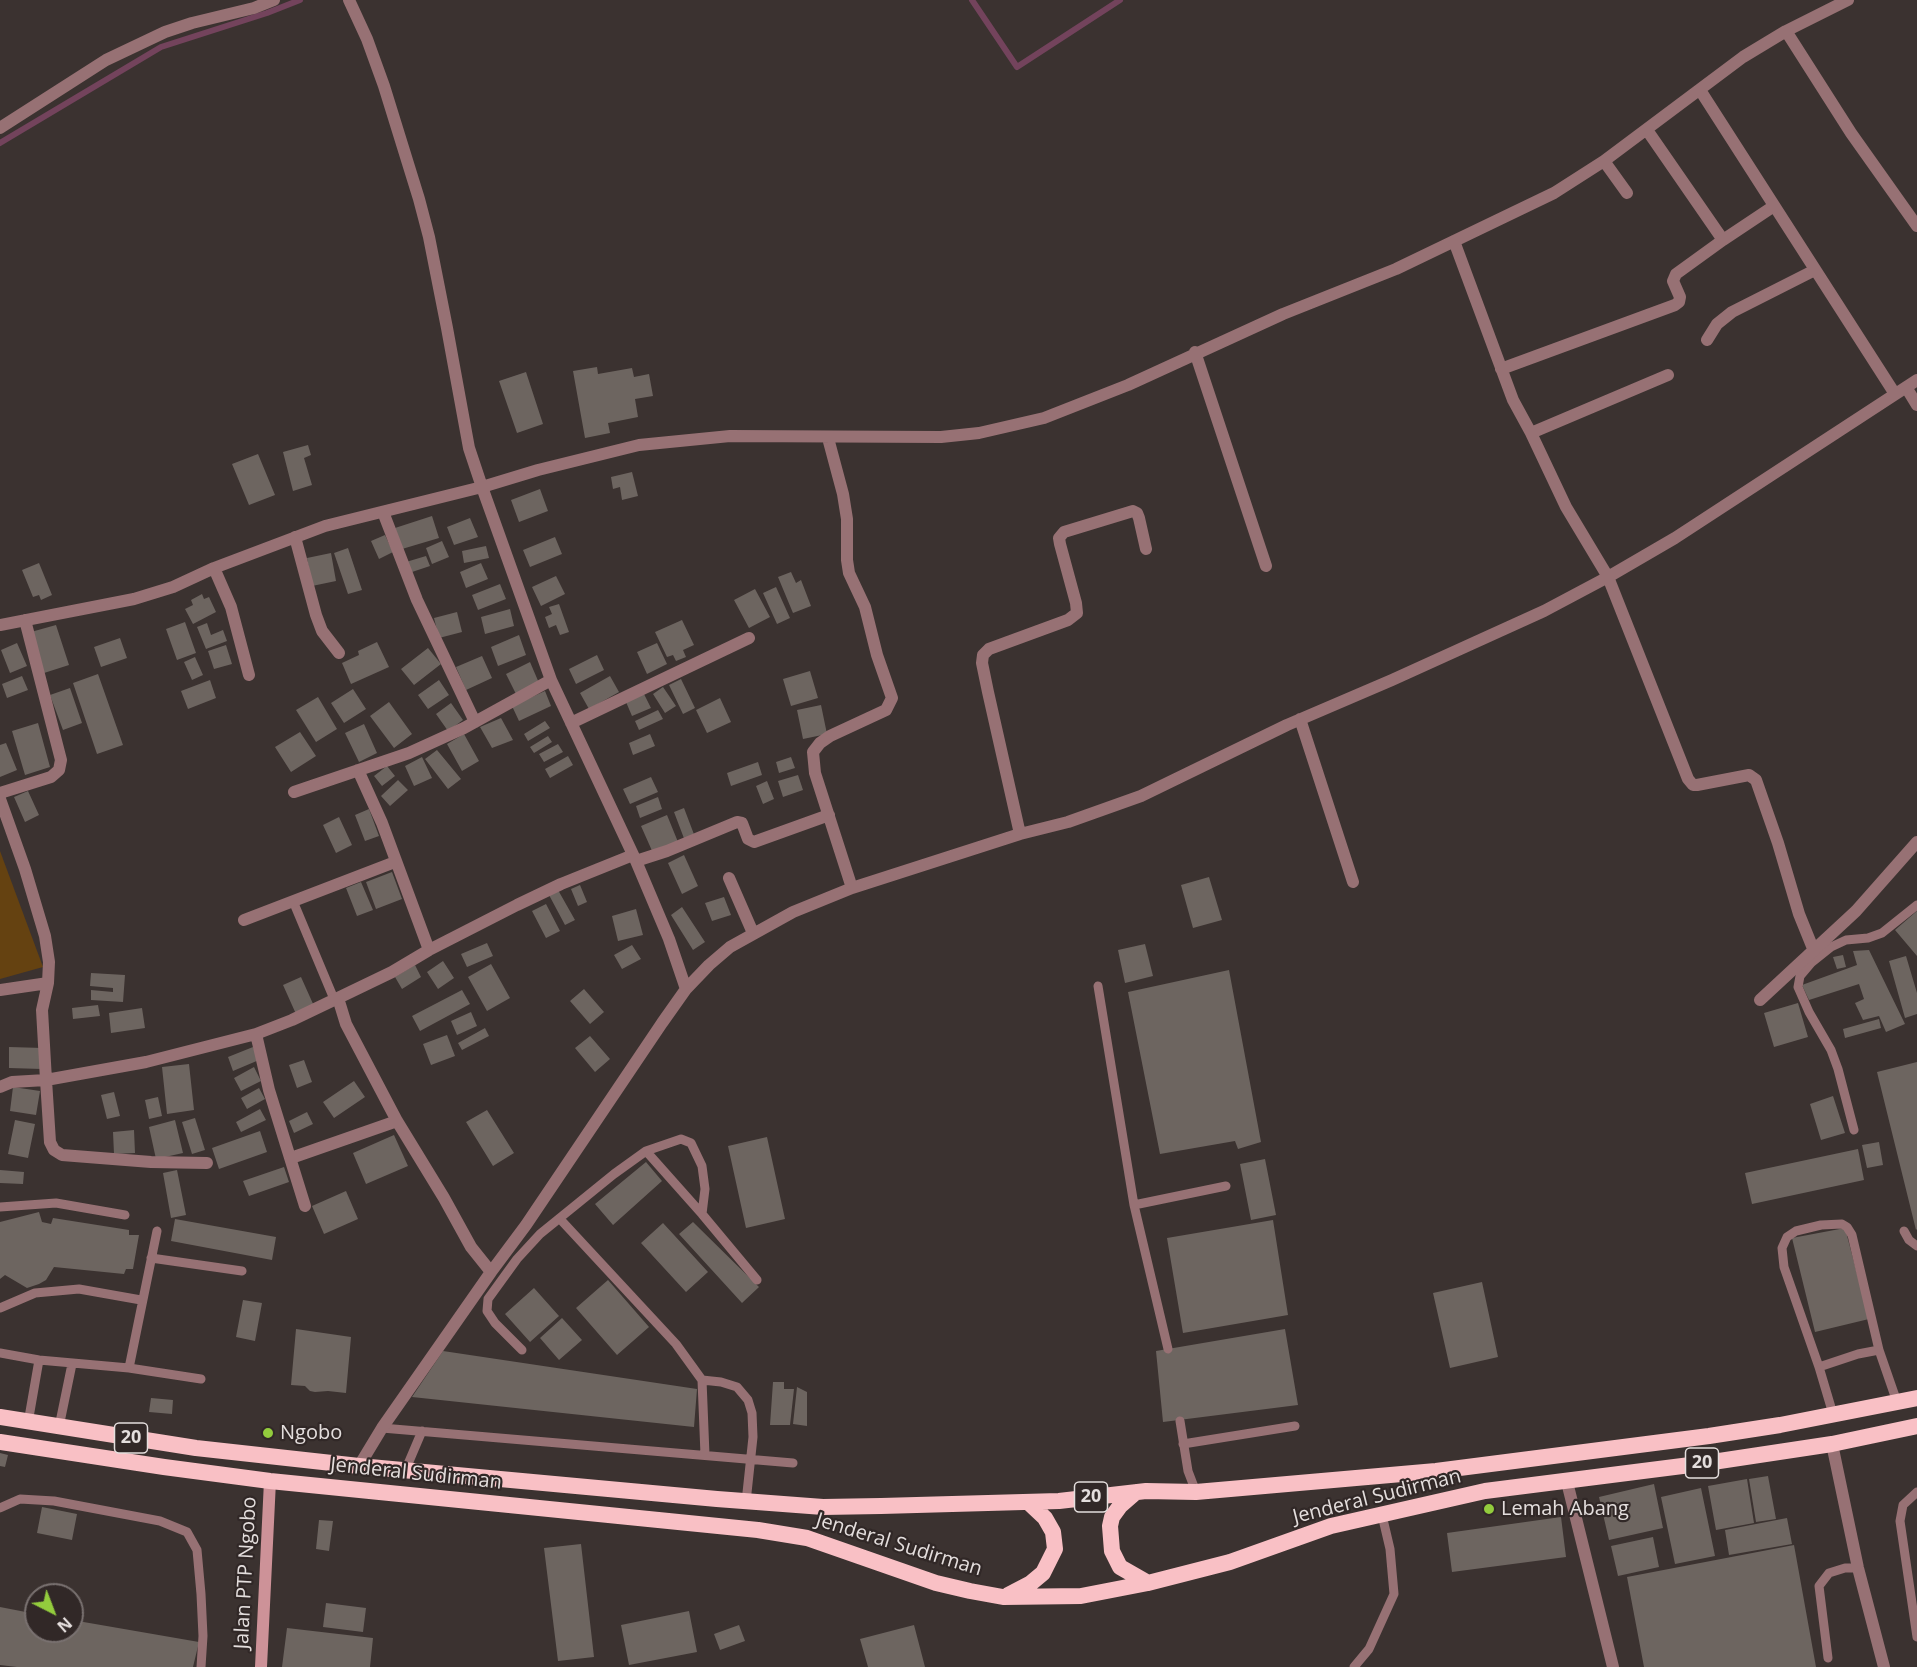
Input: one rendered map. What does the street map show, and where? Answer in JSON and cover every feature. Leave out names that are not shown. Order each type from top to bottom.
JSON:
[{"type":"highway","name":"Jenderal Sudirman","points":[[0,1417],[196,1448],[359,1466],[823,1507],[1059,1501],[1136,1492],[1196,1492],[1436,1471],[1709,1436],[1780,1425],[1917,1398]]},
{"type":"highway","name":"Jenderal Sudirman","points":[[0,1442],[270,1481],[758,1530],[807,1538],[936,1583],[1003,1597],[1081,1596],[1148,1583],[1230,1562],[1331,1526],[1485,1491],[1567,1482],[1832,1444],[1917,1426]]},
{"type":"highway","points":[[1136,1492],[1120,1506],[1112,1517],[1110,1526],[1112,1551],[1120,1568],[1148,1583]]},
{"type":"highway","points":[[1003,1597],[1031,1583],[1042,1573],[1055,1549],[1053,1532],[1045,1518],[1028,1502]]},
{"type":"main road","name":"Jalan PTP Ngobo","points":[[261,1667],[270,1481]]},
{"type":"street","points":[[0,128],[106,60],[165,32],[252,4],[274,0]]},
{"type":"street","points":[[349,0],[368,39],[416,189],[431,247],[469,448],[482,487],[551,680],[635,858],[669,939],[686,989]]},
{"type":"street","points":[[0,626],[134,599],[173,587],[214,568],[325,526],[639,445],[730,436],[941,437],[1010,427],[1044,418],[1128,385],[1195,352],[1283,314],[1396,269],[1554,193],[1604,161],[1743,57],[1786,31],[1848,0]]},
{"type":"street","points":[[1786,31],[1868,159],[1917,226]]},
{"type":"street","points":[[1700,90],[1815,270],[1901,391],[1917,405]]},
{"type":"street","points":[[1647,130],[1723,240]]},
{"type":"street","points":[[1604,161],[1627,193]]},
{"type":"street","points":[[1501,369],[1675,305],[1679,302],[1680,297],[1673,280],[1676,274],[1774,206]]},
{"type":"street","points":[[1454,240],[1513,400],[1566,507],[1608,577],[1688,779],[1693,785],[1697,785],[1749,775],[1753,776],[1760,785],[1798,914],[1814,951]]},
{"type":"street","points":[[1707,340],[1717,324],[1732,312],[1815,270]]},
{"type":"street","points":[[1195,352],[1266,566]]},
{"type":"street","points":[[1531,433],[1668,375]]},
{"type":"street","points":[[359,1466],[382,1428],[526,1226],[612,1095],[686,989],[730,947],[793,912],[852,888],[1020,834],[1068,822],[1141,796],[1213,759],[1300,719],[1544,611],[1608,577],[1685,531],[1917,380]]},
{"type":"street","points":[[828,438],[843,494],[847,519],[849,573],[865,607],[877,655],[892,698],[886,710],[830,736],[813,752],[815,773],[852,888]]},
{"type":"street","points":[[1020,834],[982,663],[983,655],[989,649],[1068,620],[1077,613],[1059,538],[1064,532],[1133,511],[1139,518],[1146,549]]},
{"type":"street","points":[[383,512],[417,600],[475,722]]},
{"type":"street","points":[[295,537],[322,631],[339,653]]},
{"type":"street","points":[[214,568],[231,608],[249,675]]},
{"type":"street","points":[[0,793],[51,777],[59,770],[61,760],[25,620]]},
{"type":"street","points":[[571,723],[749,638]]},
{"type":"street","points":[[294,792],[409,753],[475,722],[551,680]]},
{"type":"street","points":[[1300,719],[1353,882]]},
{"type":"street","points":[[358,770],[382,823],[429,950]]},
{"type":"street","points":[[0,799],[25,869],[45,936],[50,962],[42,1010],[50,1142],[54,1150],[62,1155],[151,1162],[207,1163]]},
{"type":"street","points":[[0,1087],[12,1082],[46,1080],[146,1062],[256,1034],[292,1020],[392,972],[429,950],[552,888],[635,858],[667,851],[737,822],[742,823],[748,838],[754,842],[829,815]]},
{"type":"street","points":[[1760,1000],[1856,911],[1917,842]]},
{"type":"street","points":[[244,920],[395,862]]},
{"type":"street","points":[[729,878],[753,933]]},
{"type":"street","points":[[0,990],[48,983]]},
{"type":"street","points":[[336,999],[349,1032],[396,1120],[471,1247],[491,1272]]},
{"type":"street","points":[[256,1034],[269,1090],[305,1206]]},
{"type":"street","points":[[291,1158],[396,1120]]},
{"type":"street","points":[[1832,1444],[1858,1568],[1884,1667]]},
{"type":"street","points":[[1567,1482],[1613,1667]]},
{"type":"lane","points":[[293,901],[336,999]]},
{"type":"lane","points":[[1854,1130],[1831,1050],[1809,1012],[1798,987],[1800,976],[1810,963],[1831,947],[1846,940],[1868,938],[1882,933],[1917,905]]},
{"type":"lane","points":[[1098,986],[1134,1205],[1168,1349]]},
{"type":"lane","points":[[522,1350],[495,1323],[487,1311],[488,1299],[540,1234],[646,1151],[681,1139],[691,1143],[702,1166],[705,1189],[702,1214]]},
{"type":"lane","points":[[646,1151],[757,1280]]},
{"type":"lane","points":[[1134,1205],[1226,1186]]},
{"type":"lane","points":[[0,1207],[56,1203],[125,1215]]},
{"type":"lane","points":[[560,1219],[676,1344],[702,1380],[705,1455]]},
{"type":"lane","points":[[1833,1414],[1784,1267],[1782,1248],[1787,1238],[1796,1231],[1821,1225],[1842,1224],[1847,1227],[1851,1235],[1879,1350],[1898,1402]]},
{"type":"lane","points":[[129,1368],[141,1300],[157,1231]]},
{"type":"lane","points":[[1904,1231],[1909,1240],[1917,1246]]},
{"type":"lane","points":[[151,1258],[242,1271]]},
{"type":"lane","points":[[0,1308],[35,1293],[79,1289],[141,1300]]},
{"type":"lane","points":[[1819,1367],[1858,1354],[1879,1350]]},
{"type":"lane","points":[[0,1353],[39,1360],[129,1368],[201,1379]]},
{"type":"lane","points":[[28,1423],[39,1360]]},
{"type":"lane","points":[[59,1427],[72,1364]]},
{"type":"lane","points":[[702,1380],[721,1382],[736,1387],[748,1400],[752,1413],[753,1437],[746,1502]]},
{"type":"lane","points":[[1180,1421],[1188,1471],[1196,1492]]},
{"type":"lane","points":[[1183,1444],[1295,1426]]},
{"type":"lane","points":[[382,1428],[793,1463]]},
{"type":"lane","points":[[405,1471],[422,1431]]},
{"type":"lane","points":[[1917,1492],[1903,1505],[1900,1521],[1917,1637]]},
{"type":"lane","points":[[0,1508],[20,1498],[54,1501],[160,1521],[187,1532],[196,1550],[201,1594],[203,1636],[201,1667]]},
{"type":"lane","points":[[1354,1667],[1368,1649],[1394,1594],[1390,1549],[1382,1515]]},
{"type":"lane","points":[[1828,1658],[1819,1586],[1829,1573],[1858,1568]]},
{"type":"shaded area","points":[[0,851],[43,967],[0,979]]},
{"type":"building","points":[[597,367],[598,374],[632,368],[634,377],[649,374],[653,396],[635,399],[638,417],[608,423],[610,433],[585,438],[573,371]]},
{"type":"building","points":[[526,372],[543,424],[517,433],[499,381]]},
{"type":"building","points":[[308,445],[311,455],[304,458],[312,485],[293,491],[283,452]]},
{"type":"building","points":[[258,454],[275,495],[249,505],[232,464]]},
{"type":"building","points":[[632,472],[638,496],[622,500],[620,487],[613,489],[611,477]]},
{"type":"building","points":[[540,489],[548,511],[519,522],[511,500]]},
{"type":"building","points":[[432,516],[439,538],[402,549],[395,528]]},
{"type":"building","points":[[470,518],[478,537],[454,545],[447,527]]},
{"type":"building","points":[[385,535],[393,552],[379,559],[371,541]]},
{"type":"building","points":[[555,537],[562,554],[530,567],[523,550]]},
{"type":"building","points":[[442,541],[449,557],[432,564],[426,548]]},
{"type":"building","points":[[486,546],[489,558],[464,563],[462,551]]},
{"type":"building","points":[[348,548],[362,590],[348,594],[334,553]]},
{"type":"building","points":[[331,553],[336,581],[312,586],[307,558]]},
{"type":"building","points":[[426,556],[430,566],[409,573],[406,562]]},
{"type":"building","points":[[39,563],[52,595],[41,600],[39,595],[33,597],[22,570]]},
{"type":"building","points":[[481,563],[488,579],[466,588],[460,572]]},
{"type":"building","points":[[791,572],[796,583],[801,580],[811,606],[793,613],[778,577]]},
{"type":"building","points":[[556,576],[565,594],[541,606],[532,587]]},
{"type":"building","points":[[500,584],[506,599],[478,610],[472,595]]},
{"type":"building","points":[[776,587],[790,618],[777,624],[763,593]]},
{"type":"building","points":[[755,589],[770,617],[749,628],[734,600]]},
{"type":"building","points":[[202,594],[204,599],[209,597],[216,612],[193,624],[185,609],[193,605],[191,600]]},
{"type":"building","points":[[559,604],[569,632],[560,635],[556,625],[549,628],[545,617],[552,614],[549,607]]},
{"type":"building","points":[[510,609],[514,626],[485,634],[481,617]]},
{"type":"building","points":[[457,612],[462,632],[439,638],[434,618]]},
{"type":"building","points":[[682,620],[694,645],[683,650],[686,657],[676,661],[673,655],[667,657],[655,632]]},
{"type":"building","points":[[185,622],[196,653],[177,660],[166,629]]},
{"type":"building","points":[[207,623],[211,635],[223,630],[227,641],[206,649],[197,627]]},
{"type":"building","points":[[56,625],[69,665],[44,673],[31,632]]},
{"type":"building","points":[[519,635],[526,655],[498,666],[491,647]]},
{"type":"building","points":[[120,638],[127,658],[101,667],[94,647]]},
{"type":"building","points":[[377,642],[389,667],[351,684],[342,663],[359,655],[358,651]]},
{"type":"building","points":[[17,643],[27,666],[10,673],[1,650]]},
{"type":"building","points":[[657,643],[667,664],[647,674],[637,652]]},
{"type":"building","points":[[226,645],[232,664],[214,669],[208,651]]},
{"type":"building","points":[[428,648],[441,664],[414,685],[401,669]]},
{"type":"building","points":[[597,655],[604,670],[576,684],[569,669]]},
{"type":"building","points":[[482,656],[492,678],[466,690],[456,667]]},
{"type":"building","points":[[195,657],[203,675],[192,680],[184,662]]},
{"type":"building","points":[[530,662],[539,683],[516,694],[506,674]]},
{"type":"building","points":[[810,671],[818,698],[791,706],[783,679]]},
{"type":"building","points":[[98,674],[123,745],[97,754],[73,683]]},
{"type":"building","points":[[22,676],[28,690],[7,698],[2,684]]},
{"type":"building","points":[[610,676],[619,692],[589,709],[580,693]]},
{"type":"building","points":[[681,679],[695,708],[683,714],[669,685]]},
{"type":"building","points":[[210,680],[216,698],[188,709],[181,691]]},
{"type":"building","points":[[439,680],[449,695],[428,709],[418,695]]},
{"type":"building","points":[[663,687],[676,706],[665,713],[653,694]]},
{"type":"building","points":[[70,688],[82,723],[63,730],[50,695]]},
{"type":"building","points":[[353,689],[366,709],[344,723],[331,703]]},
{"type":"building","points":[[545,691],[551,706],[519,721],[512,706]]},
{"type":"building","points":[[644,694],[651,708],[632,716],[626,702]]},
{"type":"building","points":[[318,697],[337,729],[316,742],[296,710]]},
{"type":"building","points":[[720,698],[731,722],[707,733],[696,710]]},
{"type":"building","points":[[389,702],[412,734],[394,748],[370,716]]},
{"type":"building","points":[[451,703],[463,720],[448,731],[436,714]]},
{"type":"building","points":[[821,705],[827,734],[803,739],[797,710]]},
{"type":"building","points":[[658,710],[663,719],[639,730],[635,721]]},
{"type":"building","points":[[501,718],[513,740],[492,748],[480,727]]},
{"type":"building","points":[[545,721],[550,728],[528,741],[524,734]]},
{"type":"building","points":[[38,723],[50,767],[25,775],[12,731]]},
{"type":"building","points":[[364,724],[377,753],[359,762],[345,733]]},
{"type":"building","points":[[300,732],[316,756],[291,772],[275,747]]},
{"type":"building","points":[[464,734],[479,761],[462,771],[447,744]]},
{"type":"building","points":[[650,734],[655,746],[633,755],[629,743]]},
{"type":"building","points":[[548,736],[552,742],[534,753],[530,747]]},
{"type":"building","points":[[6,743],[17,770],[0,777],[0,745]]},
{"type":"building","points":[[558,744],[563,752],[544,762],[539,754]]},
{"type":"building","points":[[437,750],[461,779],[448,789],[425,759]]},
{"type":"building","points":[[568,756],[573,765],[550,778],[545,769]]},
{"type":"building","points":[[422,757],[432,778],[414,786],[405,766]]},
{"type":"building","points":[[791,757],[795,768],[779,773],[776,762]]},
{"type":"building","points":[[758,762],[762,775],[731,786],[727,773]]},
{"type":"building","points":[[387,766],[395,776],[382,786],[374,776]]},
{"type":"building","points":[[798,775],[803,790],[783,797],[778,781]]},
{"type":"building","points":[[651,777],[658,792],[630,804],[623,789]]},
{"type":"building","points":[[398,780],[408,790],[390,806],[381,796]]},
{"type":"building","points":[[767,781],[774,799],[763,804],[756,786]]},
{"type":"building","points":[[28,791],[39,815],[25,822],[14,797]]},
{"type":"building","points":[[658,797],[662,809],[640,818],[636,806]]},
{"type":"building","points":[[684,808],[695,837],[685,841],[674,812]]},
{"type":"building","points":[[369,809],[379,836],[365,841],[355,815]]},
{"type":"building","points":[[667,815],[678,842],[653,853],[641,826]]},
{"type":"building","points":[[339,817],[352,845],[336,853],[323,825]]},
{"type":"building","points":[[684,855],[698,886],[682,894],[668,863]]},
{"type":"building","points":[[392,872],[402,899],[376,909],[366,882]]},
{"type":"building","points":[[1209,877],[1222,920],[1193,928],[1181,885]]},
{"type":"building","points":[[361,882],[373,910],[357,916],[346,888]]},
{"type":"building","points":[[580,885],[587,902],[578,906],[571,889]]},
{"type":"building","points":[[558,890],[575,920],[565,925],[549,895]]},
{"type":"building","points":[[724,897],[731,915],[712,921],[705,903]]},
{"type":"building","points":[[546,904],[560,931],[546,938],[532,911]]},
{"type":"building","points":[[682,907],[705,942],[693,950],[671,915]]},
{"type":"building","points":[[636,909],[643,935],[618,941],[612,916]]},
{"type":"building","points":[[1917,911],[1917,956],[1895,930]]},
{"type":"building","points":[[487,943],[493,956],[467,967],[461,954]]},
{"type":"building","points":[[1145,944],[1153,976],[1125,983],[1118,950]]},
{"type":"building","points":[[632,945],[641,959],[622,969],[614,955]]},
{"type":"building","points":[[1869,950],[1905,1024],[1886,1032],[1879,1016],[1863,1020],[1855,1003],[1864,999],[1859,984],[1809,1000],[1802,985],[1857,965],[1853,951]]},
{"type":"building","points":[[1843,955],[1846,967],[1837,969],[1833,957]]},
{"type":"building","points":[[1906,956],[1917,993],[1917,1014],[1905,1018],[1889,961]]},
{"type":"building","points":[[443,961],[454,978],[438,989],[427,972]]},
{"type":"building","points":[[491,964],[510,998],[487,1011],[468,977]]},
{"type":"building","points":[[415,965],[421,977],[402,989],[395,977]]},
{"type":"building","points":[[1229,970],[1261,1142],[1238,1149],[1235,1141],[1160,1154],[1128,992]]},
{"type":"building","points":[[91,973],[125,975],[123,1002],[91,1000],[91,990],[113,992],[113,988],[90,986]]},
{"type":"building","points":[[301,977],[314,1006],[296,1014],[283,985]]},
{"type":"building","points":[[584,989],[604,1012],[590,1024],[570,1001]]},
{"type":"building","points":[[462,990],[470,1004],[420,1031],[412,1016]]},
{"type":"building","points":[[1798,1003],[1808,1037],[1774,1047],[1764,1013]]},
{"type":"building","points":[[98,1005],[100,1016],[73,1019],[72,1008]]},
{"type":"building","points":[[142,1008],[145,1028],[111,1033],[109,1013]]},
{"type":"building","points":[[471,1012],[477,1026],[457,1035],[451,1021]]},
{"type":"building","points":[[1879,1019],[1881,1028],[1845,1038],[1843,1029]]},
{"type":"building","points":[[485,1028],[489,1036],[462,1050],[458,1043]]},
{"type":"building","points":[[447,1035],[455,1056],[431,1065],[423,1044]]},
{"type":"building","points":[[590,1036],[610,1059],[595,1072],[575,1048]]},
{"type":"building","points":[[9,1047],[43,1048],[42,1069],[9,1068]]},
{"type":"building","points":[[253,1047],[259,1060],[233,1071],[228,1057]]},
{"type":"building","points":[[304,1060],[312,1082],[297,1088],[289,1065]]},
{"type":"building","points":[[1917,1062],[1917,1229],[1916,1230],[1877,1072]]},
{"type":"building","points":[[189,1064],[194,1110],[167,1114],[162,1067]]},
{"type":"building","points":[[254,1067],[261,1081],[241,1091],[234,1078]]},
{"type":"building","points":[[354,1081],[365,1097],[334,1118],[323,1102]]},
{"type":"building","points":[[13,1087],[40,1091],[36,1115],[10,1111]]},
{"type":"building","points":[[259,1088],[265,1099],[247,1109],[241,1098]]},
{"type":"building","points":[[114,1092],[120,1116],[107,1119],[101,1095]]},
{"type":"building","points":[[1833,1096],[1845,1133],[1821,1140],[1810,1104]]},
{"type":"building","points":[[158,1097],[162,1116],[149,1119],[145,1100]]},
{"type":"building","points":[[260,1109],[266,1120],[241,1132],[236,1122]]},
{"type":"building","points":[[487,1110],[514,1153],[493,1166],[466,1122]]},
{"type":"building","points":[[307,1112],[313,1124],[294,1133],[289,1121]]},
{"type":"building","points":[[195,1118],[205,1150],[192,1154],[182,1122]]},
{"type":"building","points":[[15,1120],[35,1124],[28,1158],[8,1154]]},
{"type":"building","points":[[175,1120],[183,1153],[156,1159],[149,1127]]},
{"type":"building","points":[[134,1130],[135,1153],[114,1154],[113,1132]]},
{"type":"building","points":[[260,1131],[267,1152],[219,1169],[212,1148]]},
{"type":"building","points":[[394,1135],[408,1166],[366,1184],[353,1153]]},
{"type":"building","points":[[767,1137],[785,1219],[746,1228],[728,1146]]},
{"type":"building","points":[[1879,1142],[1883,1165],[1867,1168],[1862,1145]]},
{"type":"building","points":[[1858,1149],[1864,1180],[1752,1204],[1745,1173]]},
{"type":"building","points":[[1265,1159],[1276,1215],[1251,1220],[1240,1164]]},
{"type":"building","points":[[646,1162],[662,1181],[613,1225],[595,1204]]},
{"type":"building","points":[[284,1167],[289,1182],[249,1196],[243,1181]]},
{"type":"building","points":[[0,1170],[24,1172],[23,1184],[0,1183]]},
{"type":"building","points":[[177,1170],[186,1215],[171,1218],[163,1173]]},
{"type":"building","points":[[346,1191],[358,1219],[324,1234],[312,1206]]},
{"type":"building","points":[[39,1212],[42,1222],[51,1224],[53,1218],[129,1230],[129,1235],[139,1235],[133,1269],[126,1269],[124,1274],[54,1267],[46,1280],[27,1288],[5,1275],[0,1279],[0,1222]]},
{"type":"building","points":[[175,1219],[276,1237],[272,1260],[171,1241]]},
{"type":"building","points":[[1273,1220],[1288,1315],[1183,1333],[1167,1238]]},
{"type":"building","points":[[693,1222],[759,1287],[742,1303],[679,1234]]},
{"type":"building","points":[[663,1223],[708,1272],[686,1292],[641,1243]]},
{"type":"building","points":[[1845,1228],[1869,1319],[1815,1332],[1792,1238]]},
{"type":"building","points":[[608,1280],[649,1327],[617,1355],[576,1308]]},
{"type":"building","points":[[1482,1282],[1498,1357],[1450,1368],[1433,1293]]},
{"type":"building","points":[[534,1288],[559,1316],[530,1342],[505,1314]]},
{"type":"building","points":[[243,1300],[262,1303],[255,1341],[236,1337]]},
{"type":"building","points":[[562,1318],[582,1340],[559,1360],[540,1338]]},
{"type":"building","points":[[296,1329],[351,1337],[346,1393],[315,1392],[305,1386],[291,1385]]},
{"type":"building","points":[[1285,1329],[1298,1405],[1163,1422],[1156,1351]]},
{"type":"building","points":[[443,1351],[697,1389],[694,1427],[412,1397]]},
{"type":"building","points":[[773,1382],[784,1382],[784,1389],[794,1389],[790,1425],[770,1425]]},
{"type":"building","points":[[797,1387],[807,1392],[807,1426],[793,1424]]},
{"type":"building","points":[[151,1398],[173,1400],[172,1414],[149,1412]]},
{"type":"building","points":[[0,1453],[8,1455],[5,1467],[0,1466]]},
{"type":"building","points":[[1768,1476],[1776,1519],[1756,1522],[1749,1479]]},
{"type":"building","points":[[1747,1479],[1754,1523],[1716,1530],[1708,1486]]},
{"type":"building","points":[[1654,1484],[1663,1528],[1609,1540],[1599,1497]]},
{"type":"building","points":[[1701,1488],[1715,1556],[1675,1564],[1661,1497]]},
{"type":"building","points":[[42,1507],[77,1514],[72,1540],[37,1533]]},
{"type":"building","points":[[1561,1517],[1566,1557],[1452,1572],[1447,1533]]},
{"type":"building","points":[[1787,1518],[1792,1544],[1729,1555],[1725,1530]]},
{"type":"building","points":[[319,1520],[333,1521],[329,1551],[316,1549]]},
{"type":"building","points":[[1653,1537],[1659,1567],[1618,1576],[1611,1546]]},
{"type":"building","points":[[581,1544],[594,1657],[558,1661],[544,1548]]},
{"type":"building","points":[[1794,1545],[1816,1667],[1644,1667],[1627,1577]]},
{"type":"building","points":[[326,1603],[366,1608],[363,1632],[323,1627]]},
{"type":"building","points":[[0,1607],[24,1612],[24,1643],[84,1643],[84,1622],[199,1642],[193,1667],[17,1667],[0,1665]]},
{"type":"building","points":[[689,1611],[697,1652],[629,1665],[621,1625]]},
{"type":"building","points":[[739,1625],[745,1641],[720,1650],[714,1634]]},
{"type":"building","points":[[914,1625],[925,1667],[868,1667],[860,1639]]},
{"type":"building","points":[[287,1628],[373,1638],[370,1667],[282,1667]]},
{"type":"waterway","points":[[0,143],[161,47],[300,0]]},
{"type":"waterway","points":[[972,0],[1017,67],[1120,0]]},
{"type":"place","name":"Ngobo","points":[[268,1433]]},
{"type":"place","name":"Lemah Abang","points":[[1489,1509]]}]
